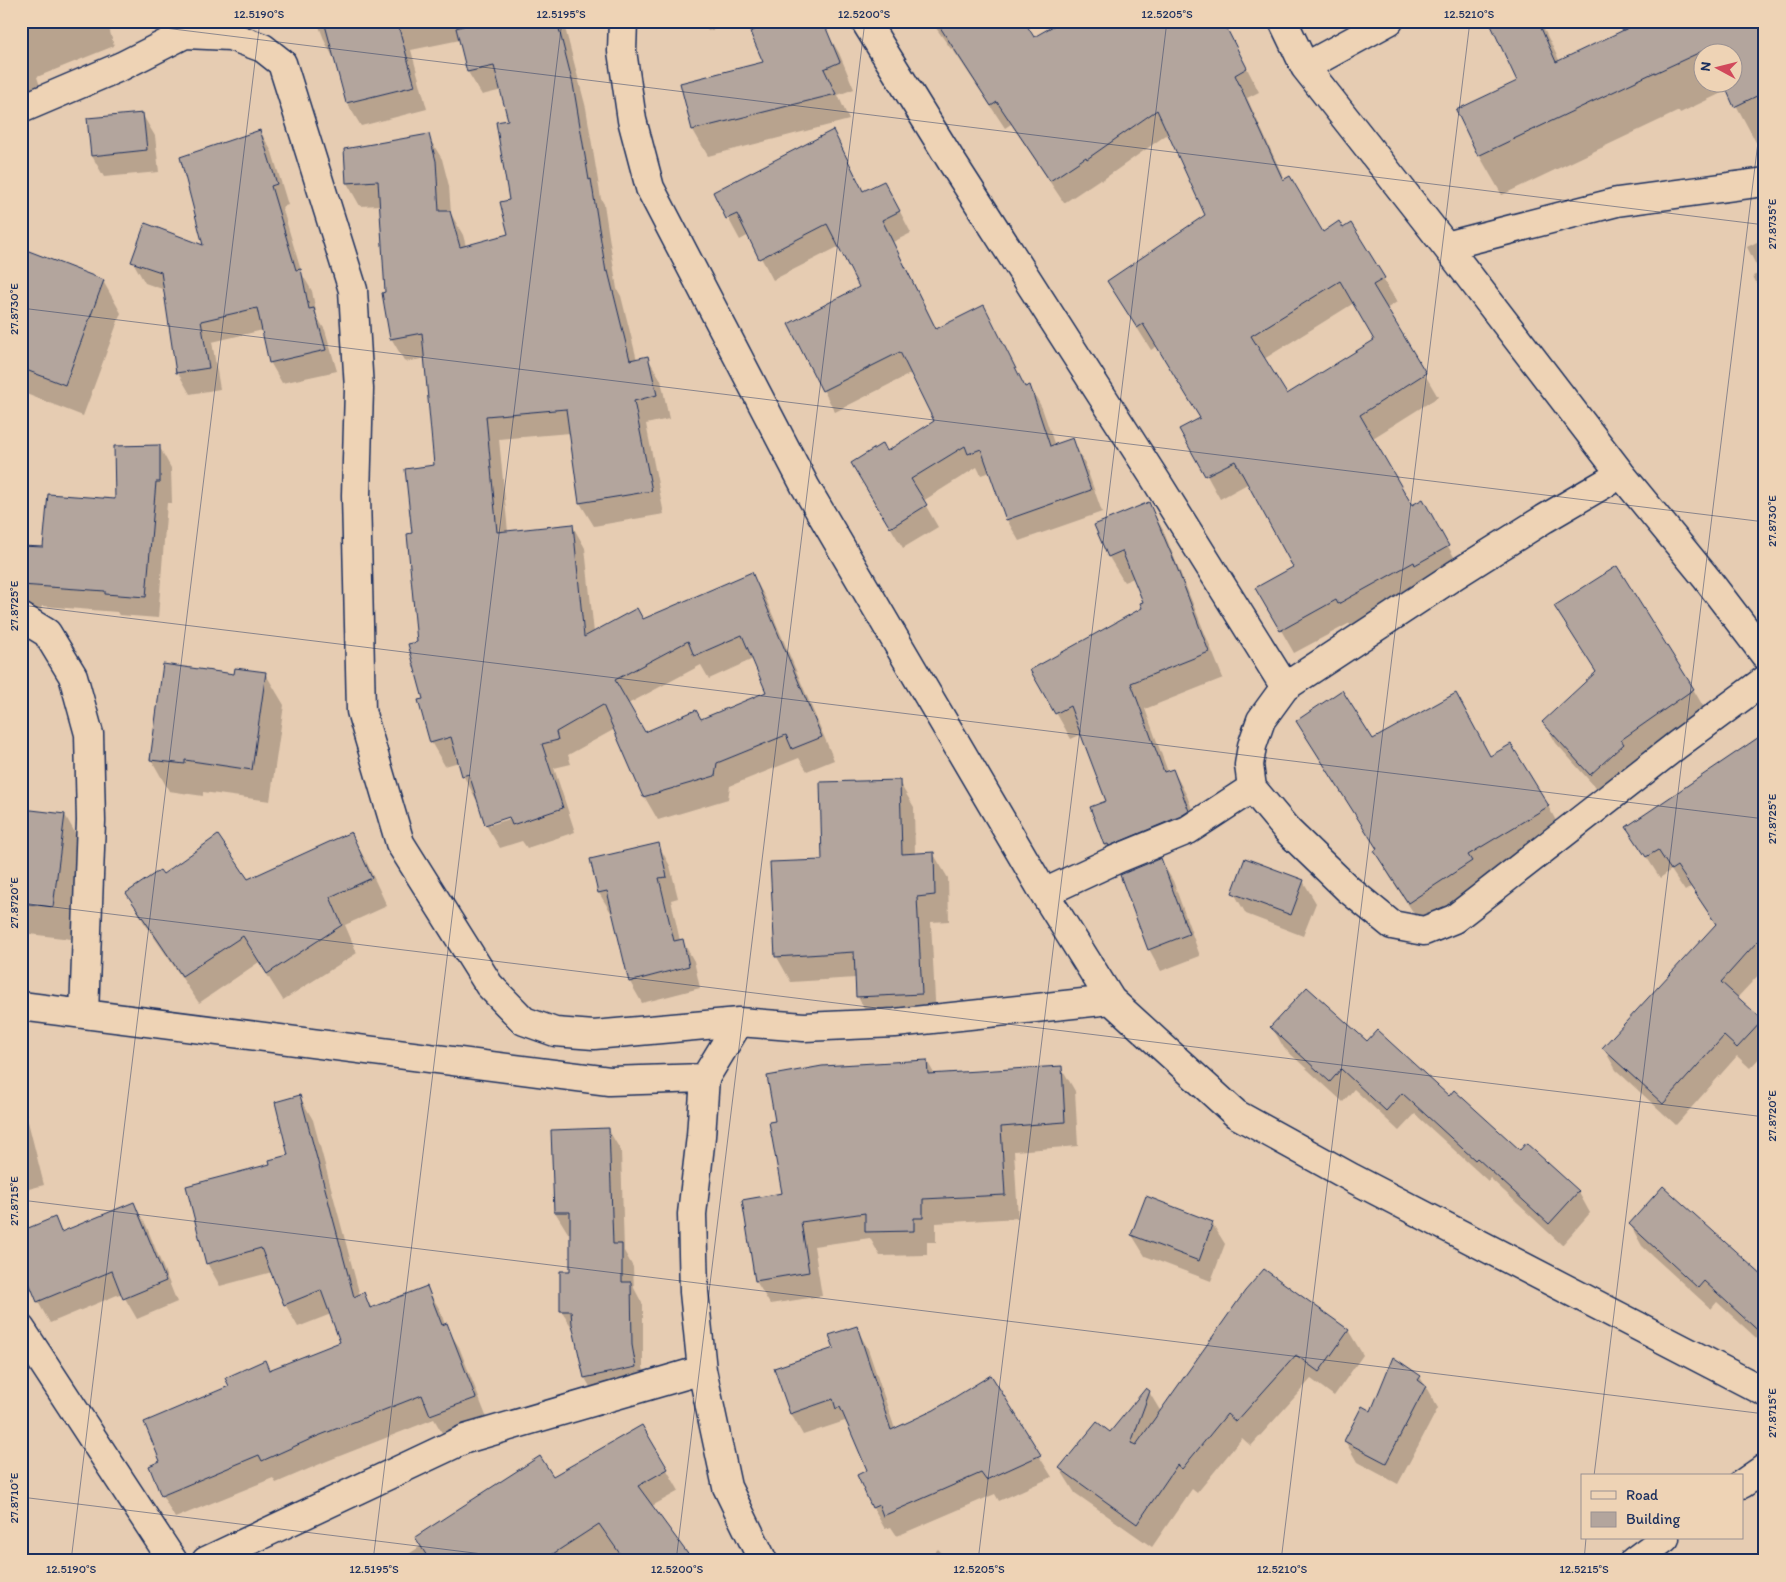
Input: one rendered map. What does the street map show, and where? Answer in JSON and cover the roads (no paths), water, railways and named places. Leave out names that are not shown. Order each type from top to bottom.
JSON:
[{"type":"street","points":[[623,21],[622,51],[632,120],[650,188],[805,486],[1044,893],[1112,1000],[1236,1114],[1352,1178],[1765,1392]]},
{"type":"street","points":[[865,21],[952,162],[1147,466],[1285,687]]},
{"type":"street","points":[[1283,21],[1305,67],[1446,246],[1621,474],[1707,579],[1765,656]]},
{"type":"street","points":[[1305,67],[1389,21]]},
{"type":"street","points":[[21,109],[122,66],[182,27],[230,36],[263,48],[282,63],[352,290],[358,389],[356,495],[361,711],[400,843],[489,985],[524,1021],[555,1032],[594,1035],[740,1022],[804,1027],[895,1023],[1112,1000]]},
{"type":"street","points":[[1446,246],[1617,202],[1765,182]]},
{"type":"street","points":[[1621,474],[1544,519],[1455,575],[1285,687],[1261,720],[1252,746],[1249,765],[1252,788],[1288,831],[1348,889],[1392,925],[1424,931],[1454,919],[1677,745],[1765,680]]},
{"type":"street","points":[[21,617],[46,633],[73,676],[89,734],[91,821],[84,1014]]},
{"type":"street","points":[[1044,893],[1117,859],[1188,830],[1252,788]]},
{"type":"street","points":[[21,1006],[610,1081],[705,1078]]},
{"type":"street","points":[[740,1022],[705,1078],[701,1136],[692,1214],[694,1292],[702,1370],[726,1487],[762,1561]]},
{"type":"street","points":[[21,1328],[173,1561]]},
{"type":"street","points":[[206,1561],[465,1439],[702,1370]]},
{"type":"street","points":[[1744,1483],[1765,1468]]},
{"type":"street","points":[[1634,1561],[1662,1540]]}]
